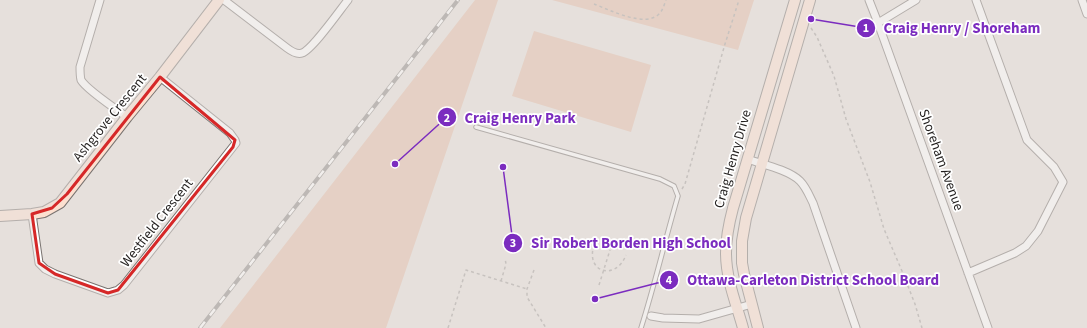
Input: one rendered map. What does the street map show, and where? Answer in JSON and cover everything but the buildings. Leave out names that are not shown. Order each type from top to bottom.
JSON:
[{"type":"street","points":[[100,0],[80,67],[81,78],[91,90],[127,117]]},
{"type":"street","name":"Ashgrove Crescent","points":[[0,216],[44,212],[60,202],[160,77],[219,0]]},
{"type":"street","points":[[224,0],[292,52],[298,54],[302,53],[313,44],[348,0]]},
{"type":"street","name":"Craig Henry Drive","points":[[743,328],[730,284],[727,268],[726,252],[728,229],[731,213],[795,0]]},
{"type":"street","name":"Craig Henry Drive","points":[[758,328],[742,263],[742,241],[746,218],[810,0]]},
{"type":"street","name":"Shoreham Avenue","points":[[869,0],[988,328]]},
{"type":"street","points":[[878,23],[916,0]]},
{"type":"street","points":[[968,273],[1015,253],[1026,246],[1038,231],[1063,182],[1054,167],[1027,140],[976,0]]},
{"type":"street","points":[[1082,0],[1087,14]]},
{"type":"street","name":"Westfield Crescent","points":[[32,214],[40,263],[42,267],[55,274],[108,293],[118,290],[124,285],[236,143],[230,133],[160,77]]},
{"type":"street","points":[[747,160],[790,174],[800,181],[806,188],[813,202],[856,328]]},
{"type":"street","points":[[651,316],[662,318],[700,319],[752,304]]},
{"type":"lane","points":[[476,127],[660,179],[674,186],[678,196],[641,328]]},
{"type":"path","points":[[594,4],[636,19],[646,20],[660,14],[666,0]]},
{"type":"path","points":[[678,196],[685,184],[739,0]]},
{"type":"path","points":[[804,22],[808,24],[817,37],[834,76],[846,119],[870,182],[884,229],[915,304],[922,328]]},
{"type":"path","points":[[594,245],[592,252],[593,261],[596,267],[603,271],[610,271],[617,268],[626,255]]},
{"type":"path","points":[[599,285],[610,250]]},
{"type":"path","points":[[501,281],[506,264],[505,258]]},
{"type":"path","points":[[448,328],[466,270],[527,289]]},
{"type":"path","points":[[534,270],[527,289],[527,298],[546,328]]},
{"type":"highlighted area","points":[[160,77],[235,140],[233,147],[118,290],[108,293],[55,274],[39,263],[32,214],[52,208],[67,194]]},
{"type":"shaded area","points":[[475,0],[498,0],[386,328],[220,328]]},
{"type":"shaded area","points":[[552,0],[754,0],[738,50]]},
{"type":"shaded area","points":[[534,31],[651,65],[631,132],[512,96]]},
{"type":"railway","points":[[200,328],[458,0]]},
{"type":"place","name":"Craig Henry / Shoreham","points":[[811,19]]},
{"type":"place","name":"Craig Henry Park","points":[[395,164]]},
{"type":"place","name":"Sir Robert Borden High School","points":[[503,167]]},
{"type":"place","name":"Ottawa-Carleton District School Board","points":[[595,299]]}]
